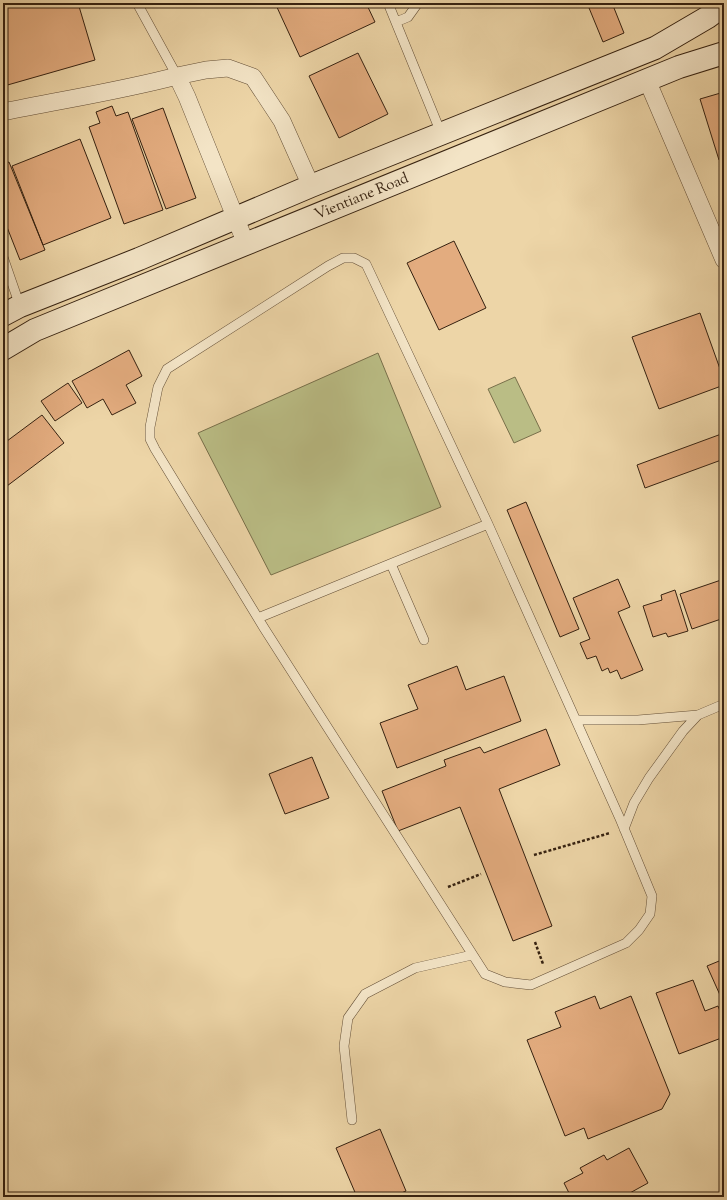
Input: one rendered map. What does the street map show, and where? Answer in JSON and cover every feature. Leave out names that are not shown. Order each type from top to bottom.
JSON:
[{"type":"main road","points":[[12,311],[311,186],[655,48],[708,17],[724,5]]},
{"type":"main road","name":"Vientiane Road","points":[[3,349],[35,330],[679,67],[724,53]]},
{"type":"street","points":[[3,112],[138,86],[206,70],[228,68],[253,77],[282,121],[311,186]]},
{"type":"street","points":[[177,76],[187,97],[246,244]]},
{"type":"street","points":[[647,80],[724,260]]},
{"type":"lane","points":[[137,3],[177,76]]},
{"type":"lane","points":[[388,3],[441,133]]},
{"type":"lane","points":[[396,22],[408,17],[418,3]]},
{"type":"lane","points":[[3,257],[12,311]]},
{"type":"lane","points":[[343,258],[354,258],[366,264],[488,524],[576,720],[652,896],[650,914],[639,930],[626,943],[532,985],[505,982],[485,974],[258,618],[150,439],[150,427],[158,387],[167,368],[328,266],[343,258]]},
{"type":"lane","points":[[258,618],[488,524]]},
{"type":"lane","points":[[391,564],[424,640]]},
{"type":"lane","points":[[576,720],[638,720],[698,715],[724,704]]},
{"type":"lane","points":[[624,829],[634,802],[649,778],[683,731],[698,715]]},
{"type":"lane","points":[[352,1120],[344,1046],[348,1018],[365,994],[415,968],[472,955]]},
{"type":"path","points":[[534,855],[624,829]]},
{"type":"path","points":[[433,893],[481,874]]},
{"type":"path","points":[[535,942],[548,977]]},
{"type":"green space","points":[[378,353],[441,507],[271,575],[198,433]]},
{"type":"green space","points":[[515,377],[541,431],[514,443],[488,389]]},
{"type":"building","points":[[3,3],[78,3],[95,60],[4,86]]},
{"type":"building","points":[[275,3],[366,3],[375,22],[300,57]]},
{"type":"building","points":[[587,3],[612,3],[624,33],[603,42]]},
{"type":"building","points":[[358,53],[388,114],[339,138],[309,76]]},
{"type":"building","points":[[724,92],[724,158],[719,160],[700,99]]},
{"type":"building","points":[[112,106],[116,116],[128,112],[163,210],[124,224],[89,127],[100,123],[96,112]]},
{"type":"building","points":[[163,108],[196,198],[166,209],[132,119]]},
{"type":"building","points":[[80,139],[111,218],[43,245],[12,166]]},
{"type":"building","points":[[9,162],[45,250],[20,260],[3,217],[3,164]]},
{"type":"building","points":[[454,241],[486,308],[439,330],[407,263]]},
{"type":"building","points":[[700,313],[724,380],[724,385],[659,409],[632,337]]},
{"type":"building","points":[[129,350],[142,376],[126,385],[136,403],[112,415],[103,399],[87,408],[72,381]]},
{"type":"building","points":[[68,383],[82,403],[55,421],[41,401]]},
{"type":"building","points":[[42,415],[64,443],[7,486],[3,482],[3,444]]},
{"type":"building","points":[[724,433],[724,459],[645,488],[637,465]]},
{"type":"building","points":[[526,502],[579,629],[560,637],[507,510]]},
{"type":"building","points":[[618,579],[630,607],[618,612],[643,670],[621,679],[617,670],[610,673],[608,668],[602,671],[596,656],[587,659],[580,643],[590,639],[573,598]]},
{"type":"building","points":[[724,579],[724,618],[692,629],[680,594]]},
{"type":"building","points":[[675,590],[688,631],[668,637],[666,633],[653,637],[643,606],[662,600],[661,595]]},
{"type":"building","points":[[457,666],[466,690],[504,676],[521,721],[397,768],[380,723],[418,709],[408,685]]},
{"type":"building","points":[[546,729],[560,765],[499,789],[552,926],[513,941],[460,807],[398,831],[382,791],[446,766],[444,760],[480,747],[484,753]]},
{"type":"building","points":[[312,757],[329,798],[285,814],[269,774]]},
{"type":"building","points":[[724,959],[724,1004],[707,966]]},
{"type":"building","points":[[693,980],[705,1011],[718,1006],[724,1021],[724,1037],[679,1054],[656,993]]},
{"type":"building","points":[[595,996],[600,1009],[631,996],[670,1094],[662,1109],[588,1139],[584,1128],[565,1136],[527,1040],[561,1027],[555,1012]]},
{"type":"building","points":[[380,1129],[406,1191],[392,1197],[357,1197],[336,1148]]},
{"type":"building","points":[[629,1148],[648,1183],[628,1194],[629,1197],[571,1197],[564,1183],[583,1173],[580,1168],[604,1155],[607,1160]]}]
